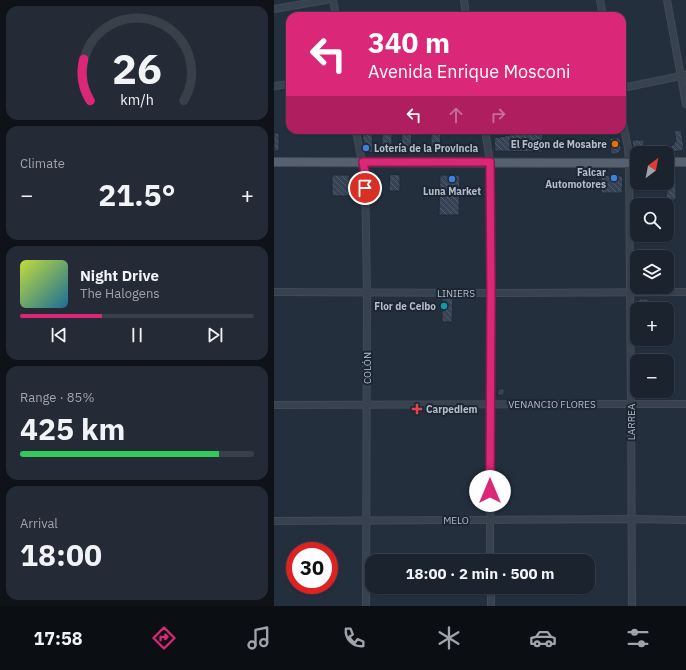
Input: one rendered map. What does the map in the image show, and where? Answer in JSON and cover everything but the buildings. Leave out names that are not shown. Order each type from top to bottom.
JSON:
[{"type":"main road","points":[[274,162],[630,162]]},
{"type":"main road","points":[[674,162],[686,162]]},
{"type":"street","points":[[274,9],[326,0]]},
{"type":"street","points":[[333,0],[335,12]]},
{"type":"street","points":[[464,0],[466,12]]},
{"type":"street","points":[[600,0],[602,12]]},
{"type":"street","points":[[666,0],[684,76],[686,104]]},
{"type":"street","points":[[626,87],[684,76]]},
{"type":"street","points":[[274,86],[286,84]]},
{"type":"street","name":"COLÓN","points":[[357,134],[365,173],[367,293],[366,606]]},
{"type":"street","points":[[486,134],[490,162],[490,554]]},
{"type":"street","name":"LARREA","points":[[625,134],[630,154]]},
{"type":"street","name":"LARREA","points":[[632,250],[633,190]]},
{"type":"street","name":"LINIERS","points":[[274,292],[630,293]]},
{"type":"street","name":"LINIERS","points":[[674,292],[686,292]]},
{"type":"street","name":"LARREA","points":[[631,294],[632,606]]},
{"type":"street","name":"VENANCIO FLORES","points":[[274,405],[686,404]]},
{"type":"street","name":"MELO","points":[[274,521],[686,520]]},
{"type":"street","points":[[491,594],[491,606]]},
{"type":"place","name":"El Fogon de Mosabre","points":[[615,144]]},
{"type":"place","name":"Lotería de la Provincia","points":[[366,148]]},
{"type":"place","name":"Falcar Automotores","points":[[614,178]]},
{"type":"place","name":"Luna Market","points":[[452,179]]},
{"type":"place","name":"Flor de Ceibo","points":[[444,306]]},
{"type":"place","name":"Carpediem","points":[[417,409]]},
{"type":"route","points":[[365,188],[363,162],[490,162],[490,491]]}]
